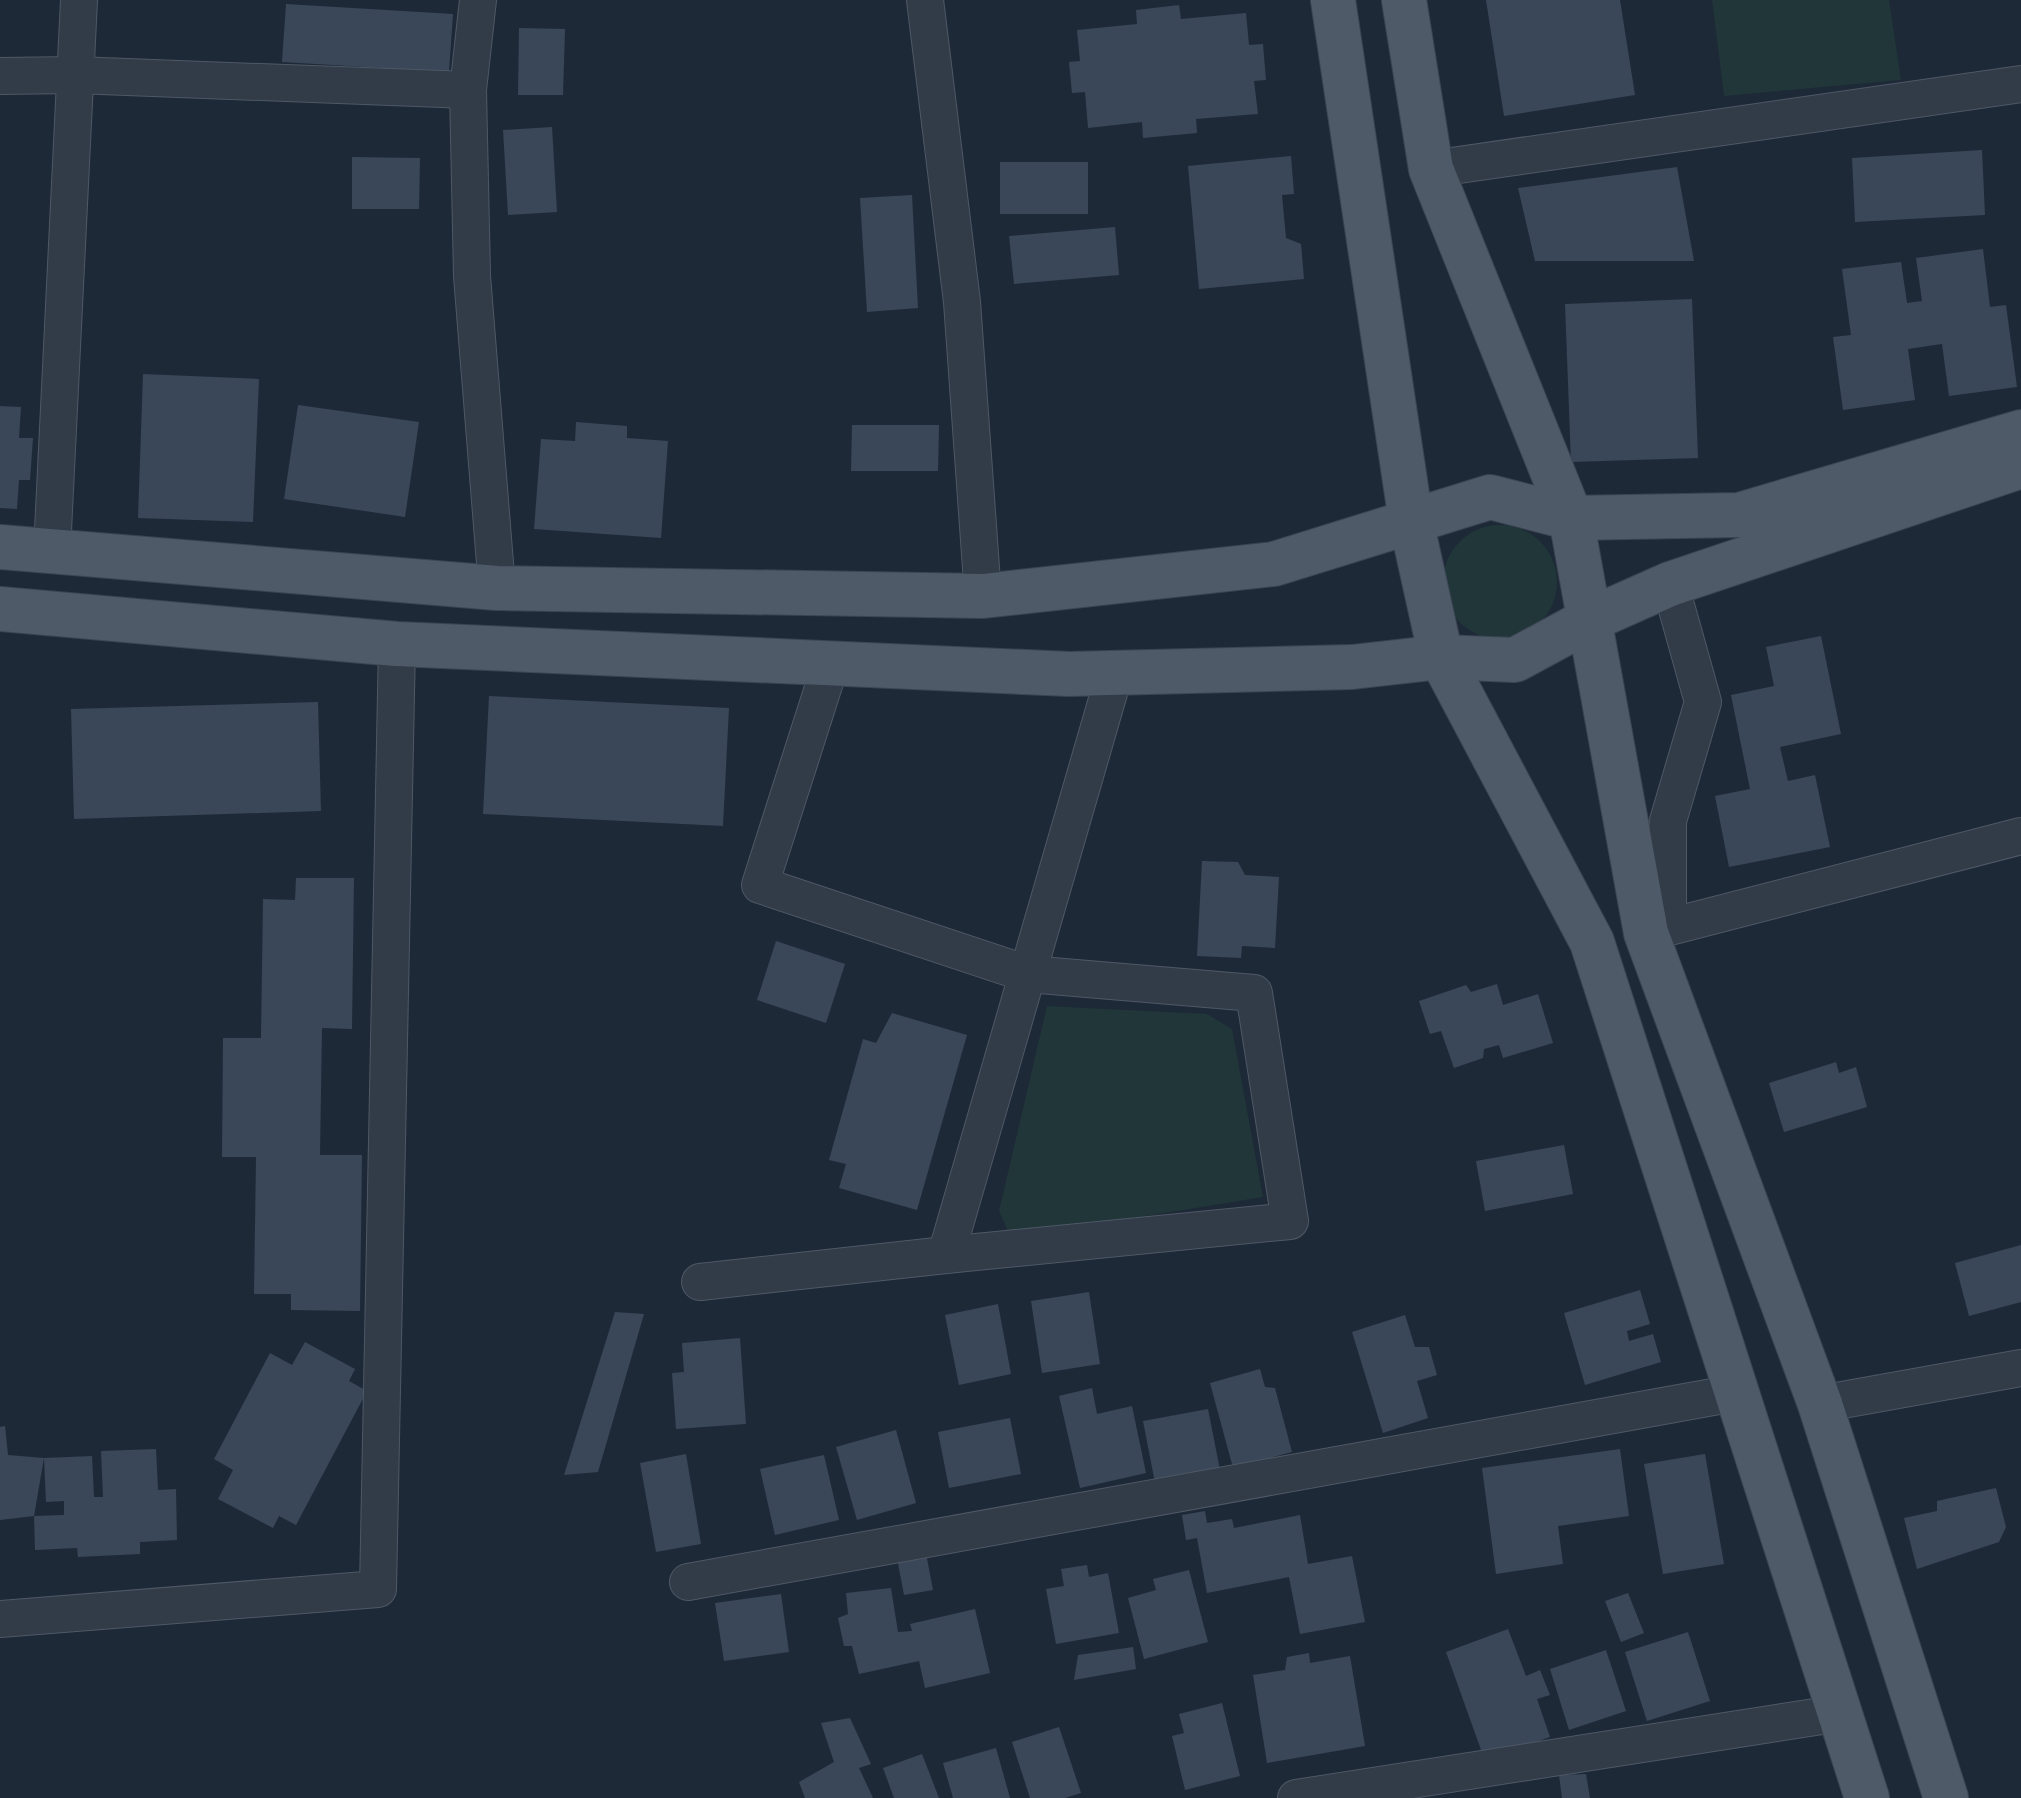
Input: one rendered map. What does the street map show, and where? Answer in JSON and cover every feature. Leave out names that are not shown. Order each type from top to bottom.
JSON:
[{"type":"main road","points":[[1333,0],[1411,521],[1441,657],[1592,942],[1867,1798]]},
{"type":"main road","points":[[1404,0],[1431,169],[1571,518],[1589,620],[1657,930],[1820,1404],[1946,1798]]},
{"type":"main road","points":[[0,547],[497,588],[983,596],[1274,564],[1490,497],[1571,518],[1739,515],[2021,432]]},
{"type":"main road","points":[[0,609],[397,644],[1069,674],[1352,667],[1441,657],[1515,660],[1589,620],[1670,584],[2021,466]]},
{"type":"street","points":[[52,551],[79,0]]},
{"type":"street","points":[[478,0],[468,90],[472,276],[497,588]]},
{"type":"street","points":[[925,0],[962,302],[983,596]]},
{"type":"street","points":[[0,76],[75,75],[468,90]]},
{"type":"street","points":[[1431,169],[2021,84]]},
{"type":"street","points":[[1670,584],[1703,702],[1668,821],[1657,930],[2021,836]]},
{"type":"street","points":[[0,1619],[378,1589],[397,644]]},
{"type":"street","points":[[700,1282],[1290,1221],[1254,993],[1028,974],[760,885],[831,663]]},
{"type":"street","points":[[946,1255],[1115,672]]},
{"type":"street","points":[[1820,1404],[2021,1368]]},
{"type":"street","points":[[688,1582],[1735,1393]]},
{"type":"street","points":[[1296,1798],[1841,1713]]},
{"type":"green space","points":[[1712,0],[1889,0],[1901,80],[1724,96]]},
{"type":"green space","points":[[1500,525],[1522,530],[1540,542],[1552,560],[1557,582],[1552,604],[1540,622],[1522,634],[1500,639],[1478,634],[1460,622],[1448,604],[1443,582],[1448,560],[1460,542],[1478,530]]},
{"type":"green space","points":[[1047,1006],[1207,1014],[1232,1029],[1263,1197],[1011,1238],[999,1211]]},
{"type":"building","points":[[1486,0],[1620,0],[1635,95],[1504,116]]},
{"type":"building","points":[[286,4],[453,14],[449,72],[282,62]]},
{"type":"building","points":[[1179,5],[1181,19],[1246,13],[1249,45],[1263,44],[1266,80],[1254,81],[1258,114],[1196,119],[1197,133],[1143,138],[1142,122],[1088,128],[1085,92],[1072,93],[1069,62],[1080,61],[1077,30],[1137,24],[1136,10]]},
{"type":"building","points":[[519,28],[565,29],[563,95],[518,95]]},
{"type":"building","points":[[552,127],[557,212],[508,215],[503,130]]},
{"type":"building","points":[[1982,150],[1985,215],[1855,222],[1852,158]]},
{"type":"building","points":[[1291,156],[1294,194],[1282,195],[1286,238],[1301,244],[1304,279],[1199,289],[1188,166]]},
{"type":"building","points":[[352,157],[420,158],[419,209],[352,209]]},
{"type":"building","points":[[1000,162],[1088,162],[1088,214],[1000,214]]},
{"type":"building","points":[[1677,167],[1694,261],[1535,261],[1518,188]]},
{"type":"building","points":[[912,195],[918,308],[867,312],[860,198]]},
{"type":"building","points":[[1115,227],[1119,275],[1014,284],[1009,236]]},
{"type":"building","points":[[1983,249],[1990,307],[2006,305],[2017,387],[1949,396],[1942,344],[1908,349],[1915,400],[1843,410],[1833,337],[1851,335],[1842,269],[1901,262],[1907,303],[1922,301],[1916,258]]},
{"type":"building","points":[[1692,299],[1698,458],[1571,462],[1565,304]]},
{"type":"building","points":[[143,374],[259,379],[253,522],[138,518]]},
{"type":"building","points":[[298,405],[419,422],[405,517],[284,499]]},
{"type":"building","points":[[0,406],[21,407],[19,438],[33,438],[30,480],[19,480],[17,509],[0,508]]},
{"type":"building","points":[[576,422],[627,426],[627,438],[668,441],[661,538],[534,529],[541,439],[575,441]]},
{"type":"building","points":[[852,425],[939,425],[938,471],[851,471]]},
{"type":"building","points":[[1821,636],[1841,734],[1780,747],[1788,781],[1815,775],[1830,847],[1729,867],[1715,796],[1750,789],[1731,695],[1774,686],[1766,647]]},
{"type":"building","points":[[489,696],[729,708],[723,826],[483,814]]},
{"type":"building","points":[[318,702],[321,811],[74,819],[71,709]]},
{"type":"building","points":[[1202,861],[1238,862],[1245,875],[1279,877],[1275,948],[1242,946],[1241,958],[1197,956]]},
{"type":"building","points":[[296,878],[354,878],[352,1029],[322,1028],[320,1155],[362,1155],[360,1311],[291,1310],[291,1294],[254,1294],[256,1157],[222,1157],[223,1038],[261,1038],[263,899],[295,900]]},
{"type":"building","points":[[776,941],[845,964],[826,1023],[757,1000]]},
{"type":"building","points":[[1497,984],[1503,1005],[1538,994],[1553,1043],[1503,1058],[1499,1045],[1484,1049],[1483,1058],[1454,1068],[1441,1031],[1430,1034],[1419,1001],[1466,985],[1471,992]]},
{"type":"building","points":[[892,1013],[967,1035],[917,1210],[839,1188],[846,1164],[829,1160],[863,1039],[876,1043]]},
{"type":"building","points":[[1836,1062],[1839,1073],[1856,1067],[1867,1107],[1784,1132],[1769,1083]]},
{"type":"building","points":[[1564,1145],[1573,1194],[1485,1211],[1476,1161]]},
{"type":"building","points":[[2021,1245],[2021,1302],[1969,1316],[1955,1263]]},
{"type":"building","points":[[1640,1290],[1650,1324],[1627,1331],[1629,1341],[1653,1334],[1661,1362],[1585,1385],[1564,1313]]},
{"type":"building","points":[[1089,1292],[1100,1364],[1042,1373],[1031,1301]]},
{"type":"building","points":[[998,1304],[1011,1374],[959,1385],[945,1315]]},
{"type":"building","points":[[615,1312],[644,1314],[598,1472],[564,1475]]},
{"type":"building","points":[[1405,1315],[1415,1347],[1429,1347],[1437,1375],[1417,1381],[1428,1418],[1383,1433],[1352,1332]]},
{"type":"building","points":[[740,1338],[746,1424],[676,1429],[672,1373],[684,1372],[682,1343]]},
{"type":"building","points":[[305,1342],[355,1369],[349,1381],[367,1391],[296,1525],[279,1516],[273,1528],[218,1499],[233,1470],[214,1459],[270,1353],[292,1365]]},
{"type":"building","points":[[1260,1369],[1265,1387],[1275,1388],[1292,1452],[1233,1468],[1210,1383]]},
{"type":"building","points":[[1092,1388],[1097,1414],[1132,1406],[1146,1473],[1080,1488],[1059,1396]]},
{"type":"building","points":[[1208,1409],[1220,1470],[1155,1483],[1143,1421]]},
{"type":"building","points":[[1010,1418],[1021,1474],[949,1488],[938,1432]]},
{"type":"building","points":[[5,1426],[8,1455],[44,1458],[34,1516],[0,1520],[0,1427]]},
{"type":"building","points":[[896,1430],[916,1503],[857,1520],[836,1447]]},
{"type":"building","points":[[156,1449],[158,1490],[176,1489],[177,1540],[140,1542],[140,1554],[78,1557],[77,1548],[35,1550],[34,1516],[64,1515],[64,1501],[46,1502],[44,1458],[92,1456],[94,1497],[103,1497],[101,1451]]},
{"type":"building","points":[[1620,1449],[1629,1516],[1558,1526],[1563,1564],[1496,1574],[1482,1468]]},
{"type":"building","points":[[686,1454],[701,1544],[656,1552],[640,1463]]},
{"type":"building","points":[[1705,1454],[1724,1564],[1663,1574],[1644,1464]]},
{"type":"building","points":[[824,1455],[839,1520],[775,1535],[760,1469]]},
{"type":"building","points":[[1996,1488],[2006,1527],[1999,1542],[1917,1569],[1904,1518],[1937,1511],[1937,1501]]},
{"type":"building","points":[[1205,1511],[1207,1523],[1232,1519],[1234,1528],[1300,1515],[1308,1564],[1352,1556],[1365,1622],[1300,1634],[1289,1577],[1207,1593],[1197,1538],[1186,1540],[1182,1515]]},
{"type":"building","points":[[926,1553],[933,1590],[904,1595],[897,1558]]},
{"type":"building","points":[[1087,1565],[1089,1577],[1108,1573],[1119,1633],[1056,1644],[1046,1589],[1064,1586],[1061,1569]]},
{"type":"building","points":[[1189,1570],[1208,1642],[1144,1659],[1128,1598],[1156,1590],[1153,1579]]},
{"type":"building","points":[[891,1588],[898,1632],[912,1631],[910,1624],[975,1609],[990,1673],[925,1688],[919,1661],[859,1674],[852,1646],[844,1646],[838,1618],[848,1614],[846,1593]]},
{"type":"building","points":[[1628,1593],[1644,1633],[1621,1642],[1605,1601]]},
{"type":"building","points":[[781,1594],[789,1652],[724,1661],[715,1603]]},
{"type":"building","points":[[1508,1629],[1526,1676],[1540,1670],[1550,1695],[1537,1699],[1550,1737],[1485,1761],[1446,1652]]},
{"type":"building","points":[[1688,1632],[1710,1701],[1647,1721],[1625,1652]]},
{"type":"building","points":[[1133,1647],[1136,1669],[1074,1680],[1078,1655]]},
{"type":"building","points":[[1606,1650],[1626,1711],[1569,1730],[1550,1669]]},
{"type":"building","points":[[1309,1653],[1310,1663],[1350,1656],[1365,1746],[1267,1763],[1253,1675],[1285,1670],[1287,1657]]},
{"type":"building","points":[[1222,1703],[1240,1776],[1185,1790],[1172,1736],[1184,1733],[1179,1714]]},
{"type":"building","points":[[850,1718],[871,1764],[859,1768],[873,1798],[805,1798],[799,1782],[834,1762],[821,1723]]},
{"type":"building","points":[[1059,1727],[1081,1793],[1065,1798],[1030,1798],[1012,1742]]},
{"type":"building","points":[[996,1748],[1010,1798],[953,1798],[943,1763]]},
{"type":"building","points":[[922,1754],[939,1798],[894,1798],[883,1768]]},
{"type":"building","points":[[1586,1774],[1590,1798],[1562,1798],[1559,1775]]}]
